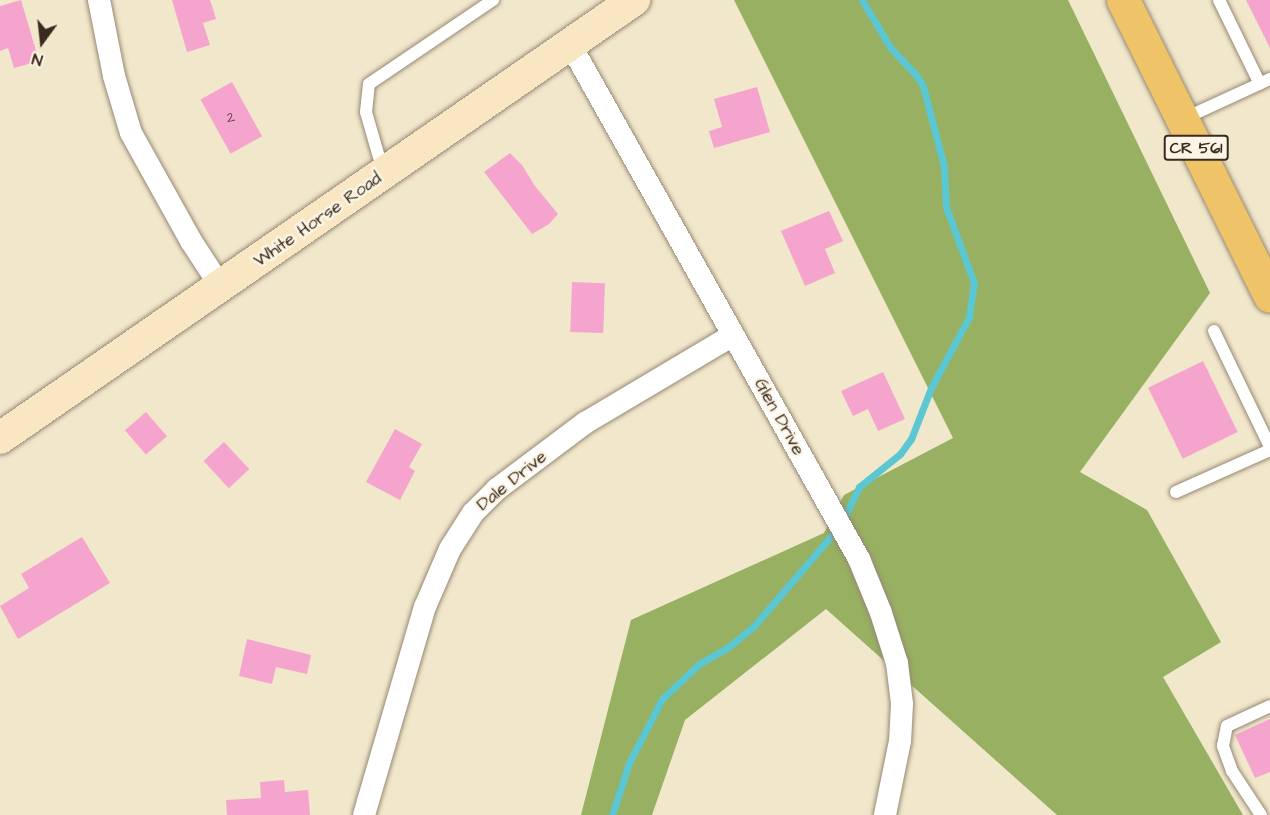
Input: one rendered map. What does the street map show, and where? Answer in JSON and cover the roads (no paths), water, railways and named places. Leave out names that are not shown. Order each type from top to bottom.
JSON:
[{"type":"main road","name":"CR 561","points":[[1123,0],[1182,120],[1262,262],[1270,296]]},
{"type":"main road","name":"White Horse Road","points":[[0,438],[632,1]]},
{"type":"street","points":[[99,0],[114,76],[131,133],[180,222],[221,287]]},
{"type":"street","name":"Glen Drive","points":[[570,44],[859,559],[881,613],[897,663],[902,704],[900,741],[885,815]]},
{"type":"street","name":"Dale Drive","points":[[364,815],[425,607],[450,549],[473,513],[497,489],[585,423],[733,335]]},
{"type":"lane","points":[[384,174],[366,112],[369,84],[493,0]]},
{"type":"lane","points":[[1182,120],[1265,81],[1219,0]]},
{"type":"lane","points":[[1176,492],[1270,448],[1214,331]]},
{"type":"lane","points":[[1261,815],[1232,771],[1222,746],[1227,726],[1270,706]]},
{"type":"waterway","points":[[843,520],[859,487],[900,454],[911,439],[931,388],[969,317],[974,283],[946,207],[944,167],[923,86],[890,47],[862,0]]},
{"type":"waterway","points":[[612,815],[629,763],[662,699],[699,664],[727,648],[754,626],[837,529]]}]
